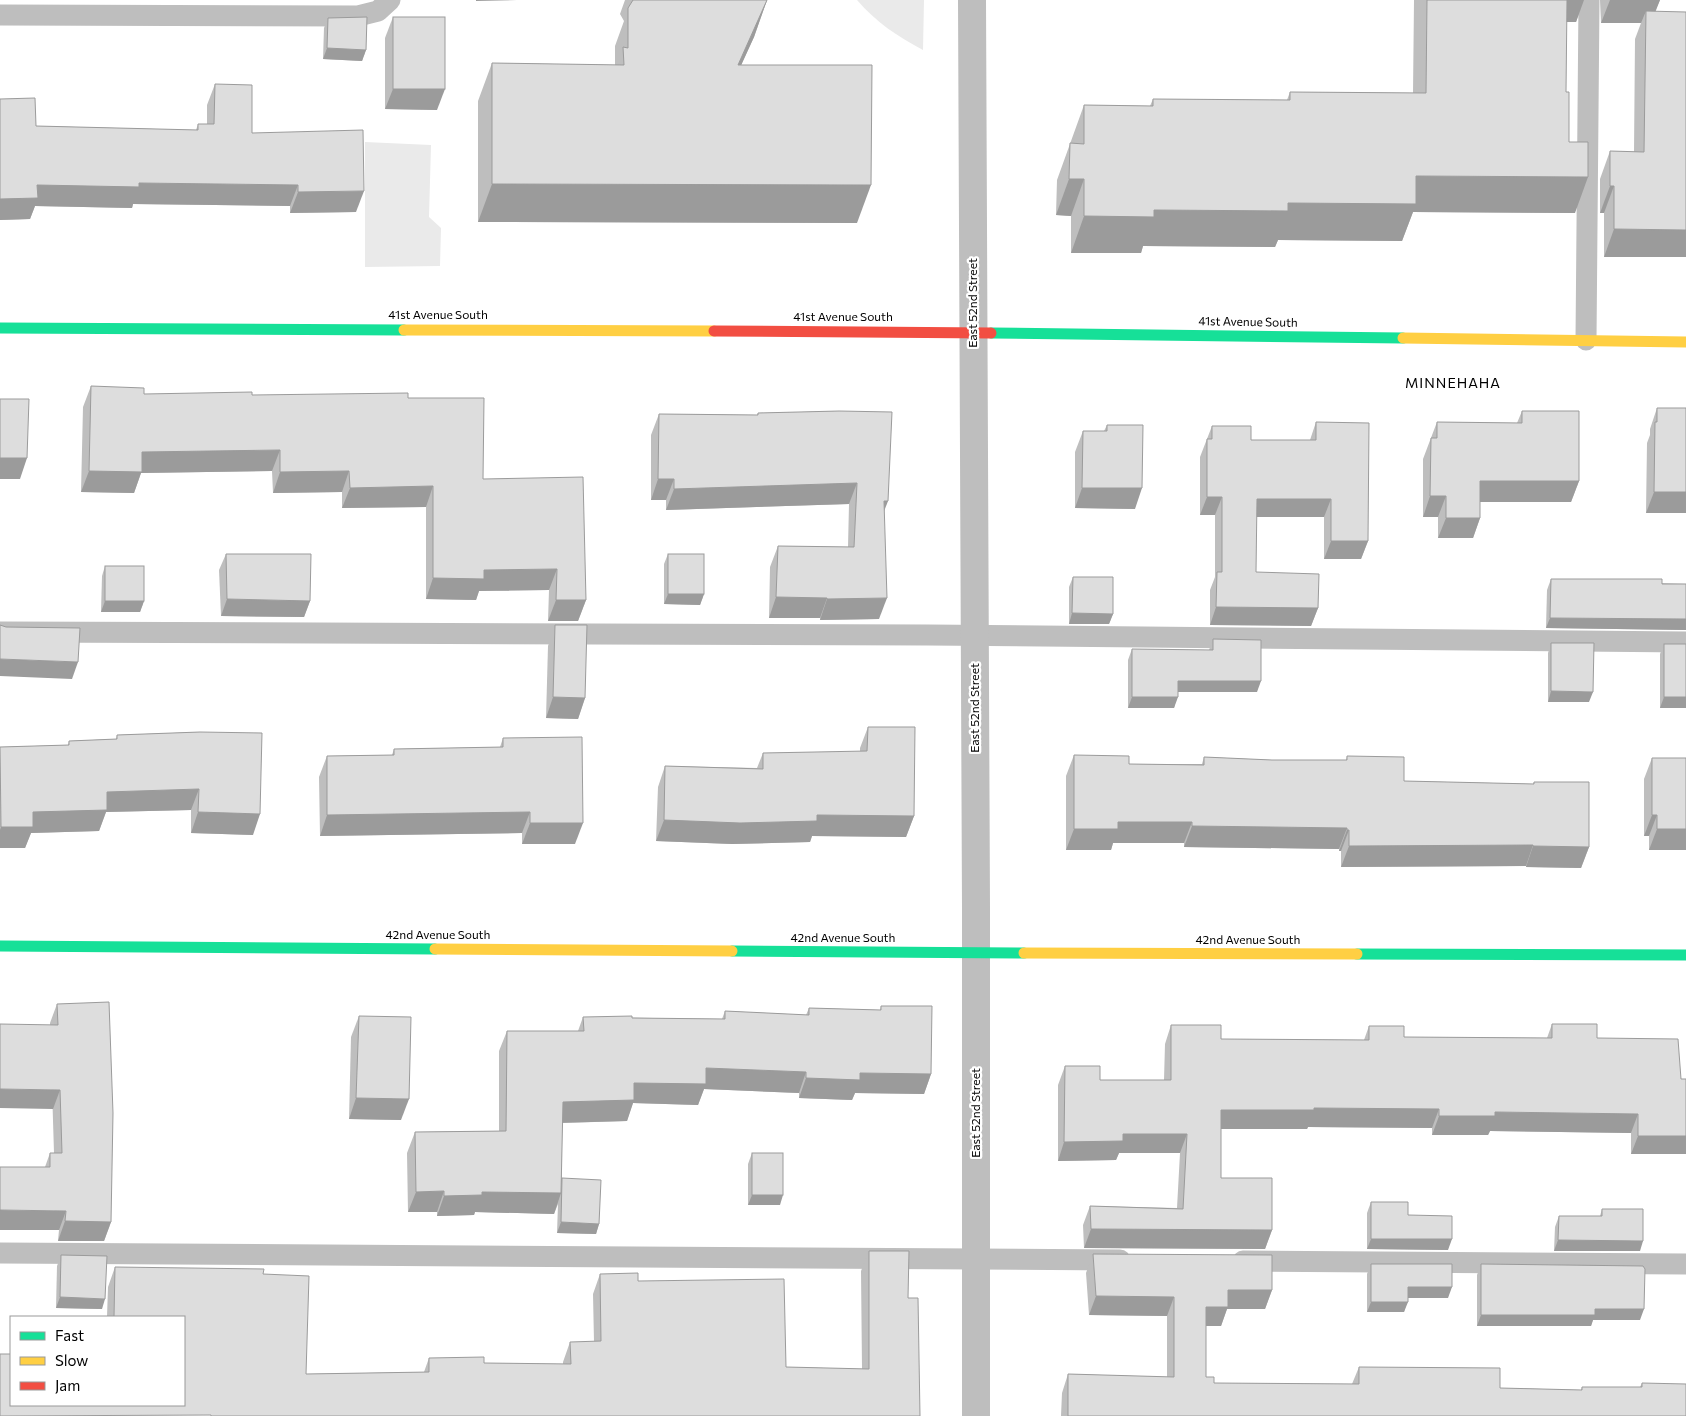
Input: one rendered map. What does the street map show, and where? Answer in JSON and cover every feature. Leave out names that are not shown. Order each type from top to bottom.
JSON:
[{"type":"street","name":"East 52nd Street","points":[[972,0],[976,1416]]},
{"type":"street","name":"41st Avenue South","points":[[0,328],[973,332],[1686,342]]},
{"type":"street","name":"42nd Avenue South","points":[[0,946],[976,953],[1686,955]]},
{"type":"lane","points":[[0,15],[358,16],[378,11],[390,0]]},
{"type":"lane","points":[[1586,340],[1589,0]]},
{"type":"lane","points":[[0,632],[974,636],[1686,642]]},
{"type":"lane","points":[[0,1253],[1144,1260]]},
{"type":"lane","points":[[1223,1261],[1686,1264]]},
{"type":"shaded area","points":[[857,0],[924,0],[923,50],[905,40],[872,16]]},
{"type":"shaded area","points":[[365,142],[431,145],[429,217],[441,228],[440,266],[365,267]]},
{"type":"building","points":[[633,0],[767,0],[738,65],[872,65],[871,185],[492,184],[492,63],[624,65],[623,47],[628,48],[628,8]]},
{"type":"building","points":[[1427,0],[1567,0],[1566,92],[1569,92],[1569,142],[1588,142],[1588,177],[1416,176],[1416,204],[1288,203],[1288,211],[1154,210],[1154,217],[1084,216],[1084,179],[1069,179],[1070,143],[1084,144],[1084,105],[1153,106],[1153,99],[1290,100],[1290,92],[1426,93]]},
{"type":"building","points":[[1646,11],[1686,12],[1686,230],[1614,229],[1614,186],[1610,186],[1610,151],[1644,152]]},
{"type":"building","points":[[367,17],[366,50],[327,48],[328,18]]},
{"type":"building","points":[[393,17],[445,17],[445,89],[393,89]]},
{"type":"building","points":[[215,84],[252,85],[252,133],[363,130],[364,191],[298,192],[298,185],[139,183],[139,187],[37,185],[38,198],[0,199],[0,99],[35,98],[36,126],[198,130],[198,124],[214,124]]},
{"type":"building","points":[[91,386],[144,388],[144,394],[252,392],[252,395],[408,393],[408,398],[484,398],[483,479],[583,477],[586,600],[556,600],[557,569],[484,570],[484,579],[433,578],[433,486],[350,488],[349,471],[280,472],[280,450],[142,452],[142,472],[89,471]]},
{"type":"building","points":[[0,399],[29,399],[27,458],[0,458]]},
{"type":"building","points":[[1657,408],[1686,408],[1686,492],[1654,492]]},
{"type":"building","points":[[1522,411],[1579,411],[1579,481],[1480,481],[1480,518],[1446,518],[1446,496],[1430,496],[1431,438],[1437,438],[1437,422],[1522,423]]},
{"type":"building","points":[[892,412],[888,501],[884,501],[887,598],[827,599],[776,597],[778,546],[854,547],[857,483],[674,489],[674,479],[658,479],[659,414],[758,415],[758,413]]},
{"type":"building","points":[[1316,422],[1369,423],[1368,541],[1331,541],[1331,499],[1257,499],[1256,572],[1319,574],[1318,608],[1216,607],[1217,572],[1222,572],[1222,497],[1207,497],[1207,439],[1212,439],[1212,426],[1251,426],[1251,440],[1316,440]]},
{"type":"building","points":[[1107,425],[1143,425],[1142,488],[1082,488],[1083,431],[1107,431]]},
{"type":"building","points":[[226,554],[311,554],[310,601],[227,599]]},
{"type":"building","points":[[668,554],[704,554],[704,594],[668,594]]},
{"type":"building","points":[[105,566],[144,566],[144,601],[105,601]]},
{"type":"building","points":[[1073,577],[1113,577],[1113,614],[1072,613]]},
{"type":"building","points":[[1551,579],[1662,579],[1662,584],[1686,584],[1686,619],[1550,618]]},
{"type":"building","points":[[0,625],[6,627],[80,628],[78,662],[0,659]]},
{"type":"building","points":[[555,625],[587,625],[585,698],[553,697]]},
{"type":"building","points":[[1213,639],[1261,640],[1261,681],[1178,681],[1178,697],[1132,697],[1132,649],[1213,650]]},
{"type":"building","points":[[1551,643],[1594,643],[1593,692],[1551,691]]},
{"type":"building","points":[[1664,644],[1686,644],[1686,697],[1664,697]]},
{"type":"building","points":[[868,727],[915,727],[914,816],[817,815],[817,821],[740,823],[664,820],[665,766],[763,769],[763,753],[867,751]]},
{"type":"building","points":[[200,732],[262,733],[260,814],[198,812],[199,789],[107,792],[107,810],[33,812],[33,827],[1,827],[0,747],[69,745],[69,741],[117,739],[117,735]]},
{"type":"building","points":[[582,737],[583,823],[530,823],[530,812],[327,815],[327,756],[394,755],[394,749],[503,747],[503,738]]},
{"type":"building","points":[[1074,755],[1129,756],[1129,764],[1204,765],[1204,757],[1272,760],[1347,760],[1347,756],[1404,757],[1404,781],[1534,784],[1534,782],[1589,782],[1589,847],[1533,845],[1349,846],[1349,830],[1347,828],[1192,826],[1192,822],[1118,822],[1118,829],[1074,829]]},
{"type":"building","points":[[1652,758],[1686,758],[1686,829],[1657,829],[1657,815],[1652,815]]},
{"type":"building","points":[[109,1002],[113,1113],[111,1222],[65,1221],[66,1211],[0,1210],[0,1167],[50,1167],[50,1153],[62,1153],[60,1090],[0,1089],[0,1024],[58,1025],[57,1004]]},
{"type":"building","points":[[881,1006],[932,1006],[931,1074],[860,1073],[860,1080],[806,1078],[806,1072],[706,1068],[706,1084],[634,1083],[634,1100],[563,1102],[561,1193],[482,1192],[482,1195],[444,1196],[444,1191],[416,1192],[415,1132],[506,1131],[507,1031],[584,1031],[583,1017],[632,1016],[632,1018],[725,1019],[725,1011],[809,1015],[809,1008],[881,1010]]},
{"type":"building","points":[[359,1016],[411,1017],[409,1099],[356,1098]]},
{"type":"building","points":[[1552,1024],[1597,1024],[1597,1038],[1678,1039],[1681,1079],[1686,1079],[1686,1136],[1638,1136],[1638,1114],[1495,1112],[1495,1116],[1439,1116],[1439,1109],[1314,1108],[1314,1110],[1221,1110],[1221,1178],[1272,1178],[1272,1230],[1091,1229],[1090,1206],[1183,1209],[1187,1134],[1123,1134],[1123,1141],[1064,1142],[1065,1066],[1100,1066],[1100,1080],[1171,1080],[1171,1025],[1221,1025],[1221,1039],[1369,1040],[1369,1026],[1404,1026],[1404,1037],[1552,1038]]},
{"type":"building","points":[[752,1153],[783,1153],[783,1195],[752,1195]]},
{"type":"building","points":[[562,1178],[601,1180],[599,1224],[561,1222]]},
{"type":"building","points":[[1371,1202],[1408,1202],[1408,1215],[1452,1216],[1452,1239],[1371,1239]]},
{"type":"building","points":[[1602,1209],[1643,1209],[1643,1241],[1558,1240],[1559,1216],[1602,1216]]},
{"type":"building","points":[[869,1251],[909,1251],[908,1298],[918,1298],[920,1416],[0,1416],[0,1354],[10,1354],[10,1406],[185,1406],[185,1316],[114,1316],[115,1267],[264,1269],[263,1274],[309,1276],[306,1374],[429,1372],[429,1358],[484,1357],[484,1363],[571,1364],[570,1342],[601,1341],[600,1274],[638,1273],[638,1281],[784,1279],[786,1367],[869,1369]]},
{"type":"building","points":[[1093,1254],[1272,1255],[1272,1290],[1228,1290],[1228,1307],[1206,1307],[1206,1377],[1214,1377],[1214,1383],[1359,1384],[1359,1367],[1500,1368],[1500,1388],[1582,1390],[1582,1387],[1642,1387],[1642,1383],[1686,1384],[1686,1416],[1068,1416],[1068,1374],[1174,1377],[1174,1297],[1096,1296]]},
{"type":"building","points":[[61,1255],[107,1256],[105,1299],[60,1297]]},
{"type":"building","points":[[1371,1264],[1452,1264],[1452,1287],[1408,1287],[1408,1302],[1371,1302]]},
{"type":"building","points":[[1481,1264],[1643,1266],[1645,1269],[1644,1309],[1595,1309],[1595,1315],[1481,1315]]},
{"type":"traffic: fast","points":[[0,328],[404,330]]},
{"type":"traffic: fast","points":[[991,333],[1403,338]]},
{"type":"traffic: fast","points":[[0,946],[435,949]]},
{"type":"traffic: fast","points":[[732,951],[1024,953]]},
{"type":"traffic: fast","points":[[1357,954],[1686,955]]},
{"type":"traffic: slow","points":[[404,330],[714,331]]},
{"type":"traffic: slow","points":[[1403,338],[1686,342]]},
{"type":"traffic: slow","points":[[435,949],[732,951]]},
{"type":"traffic: slow","points":[[1024,953],[1357,954]]},
{"type":"traffic: jam","points":[[714,331],[991,333]]},
{"type":"district","name":"MINNEHAHA","points":[[1453,383]]}]
